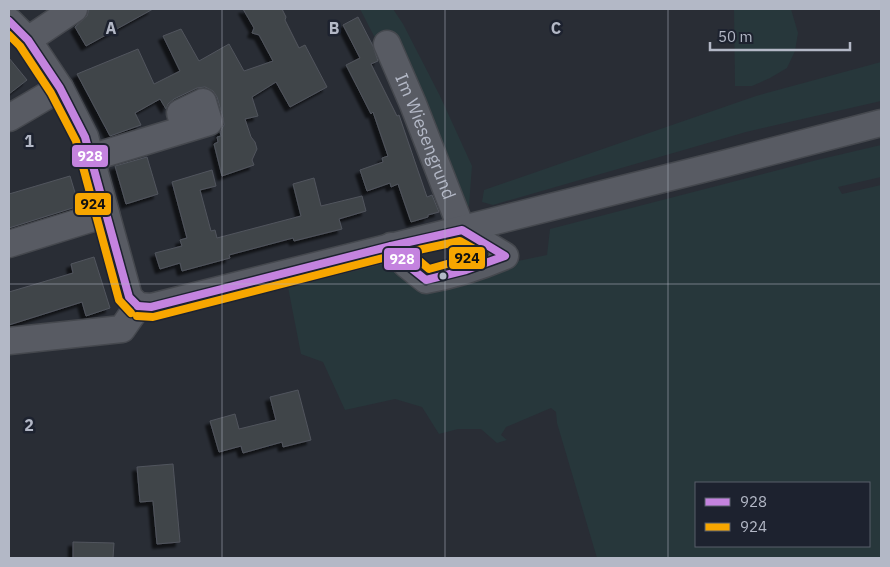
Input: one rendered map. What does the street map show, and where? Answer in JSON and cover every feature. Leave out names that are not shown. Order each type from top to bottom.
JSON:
[{"type":"street","points":[[28,40],[74,9]]},
{"type":"street","points":[[9,21],[28,40],[60,88],[85,137],[129,297],[138,306],[151,307],[881,123]]},
{"type":"street","name":"Im Wiesengrund","points":[[387,44],[414,104],[462,230]]},
{"type":"street","points":[[9,118],[60,88]]},
{"type":"street","points":[[90,158],[185,130]]},
{"type":"street","points":[[9,244],[106,214]]},
{"type":"street","points":[[391,246],[406,264],[426,280],[480,267],[505,256],[462,230]]},
{"type":"street","points":[[9,341],[122,329],[138,306]]},
{"type":"shaded area","points":[[360,9],[393,9],[403,24],[440,96],[472,166],[469,206],[460,209],[390,40],[374,36]]},
{"type":"shaded area","points":[[734,9],[791,9],[798,33],[795,51],[787,68],[752,86],[735,86]]},
{"type":"shaded area","points":[[881,62],[881,101],[746,132],[493,205],[482,202],[484,190],[756,96]]},
{"type":"shaded area","points":[[881,145],[881,177],[838,187],[842,194],[881,185],[881,558],[597,558],[557,423],[556,412],[551,408],[506,427],[501,435],[507,440],[497,443],[481,429],[458,429],[439,434],[422,407],[395,399],[345,410],[323,362],[301,354],[287,282],[389,255],[424,283],[547,255],[550,229]]},
{"type":"building","points":[[89,9],[153,9],[86,46],[75,27],[87,16]]},
{"type":"building","points":[[243,9],[282,9],[286,17],[285,20],[299,48],[305,45],[327,87],[290,107],[276,82],[252,97],[258,116],[245,119],[257,149],[252,160],[254,165],[222,176],[214,144],[218,142],[217,137],[221,136],[220,132],[224,125],[223,118],[217,97],[213,91],[205,87],[197,88],[174,99],[168,104],[166,109],[160,99],[135,113],[141,125],[110,136],[77,74],[138,49],[154,84],[180,71],[163,36],[181,29],[199,61],[229,44],[244,71],[273,61],[259,35],[252,33],[254,28]]},
{"type":"building","points":[[358,17],[373,46],[378,61],[371,64],[397,116],[399,115],[427,197],[432,195],[439,212],[428,215],[428,217],[411,222],[398,184],[391,187],[390,183],[367,191],[360,170],[383,162],[382,158],[388,156],[373,112],[371,114],[346,65],[360,58],[343,25]]},
{"type":"building","points":[[9,58],[27,80],[9,94]]},
{"type":"building","points":[[147,157],[158,194],[126,204],[115,166]]},
{"type":"building","points":[[212,170],[216,186],[200,190],[211,231],[215,230],[217,238],[301,216],[293,184],[314,178],[321,206],[362,196],[366,211],[339,219],[342,229],[294,241],[293,238],[229,255],[230,258],[182,271],[180,263],[160,269],[155,253],[182,246],[180,240],[187,238],[172,182]]},
{"type":"building","points":[[70,176],[79,206],[9,228],[9,194]]},
{"type":"building","points":[[94,257],[110,308],[86,316],[82,302],[9,325],[9,292],[73,273],[71,264]]},
{"type":"building","points":[[298,390],[311,440],[283,447],[282,442],[243,453],[241,446],[219,452],[210,421],[235,414],[239,429],[276,420],[270,397]]},
{"type":"building","points":[[173,464],[180,542],[157,544],[153,501],[140,502],[137,467]]},
{"type":"building","points":[[73,542],[114,543],[113,558],[73,558]]},
{"type":"transit line","name":"928","points":[[9,21],[28,40],[60,88],[85,137],[129,297],[138,306]]},
{"type":"transit line","name":"924","points":[[9,35],[20,46],[51,93],[76,141],[119,300],[131,313]]},
{"type":"transit line","name":"928","points":[[462,230],[505,256],[466,270],[426,280],[406,264],[391,246],[462,230]]},
{"type":"transit line","name":"924","points":[[460,241],[483,254],[429,269],[409,252],[460,241]]},
{"type":"transit line","name":"928","points":[[138,306],[151,307],[391,246]]},
{"type":"transit line","name":"924","points":[[137,316],[153,317],[387,257]]}]
